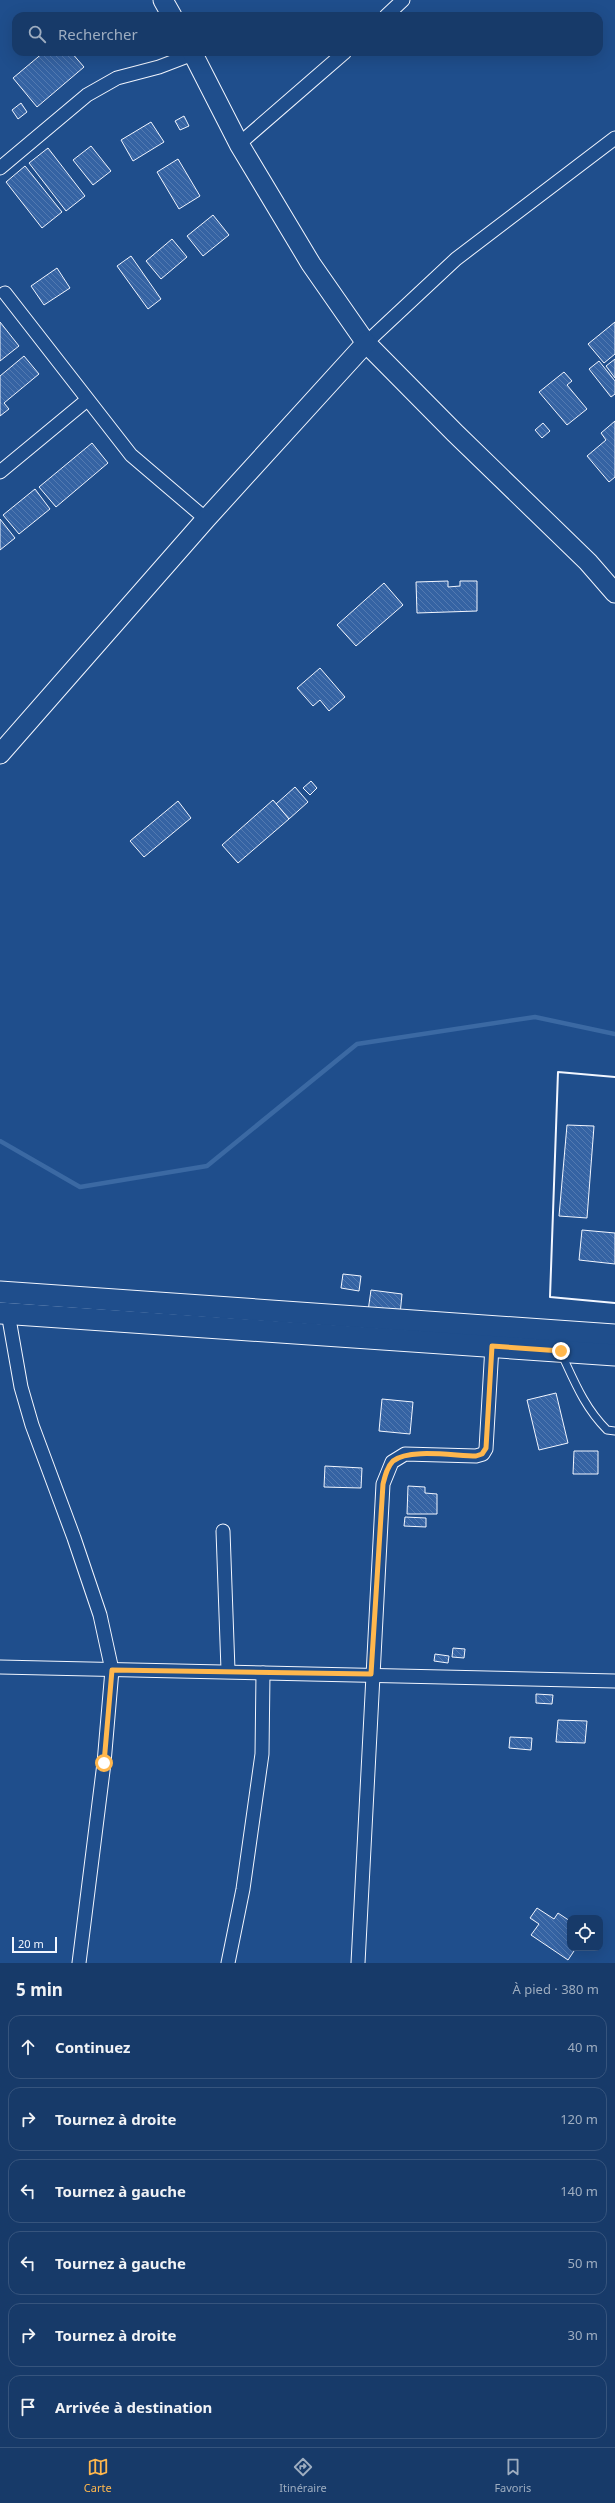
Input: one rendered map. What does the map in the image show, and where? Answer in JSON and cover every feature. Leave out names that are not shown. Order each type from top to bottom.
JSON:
[{"type":"main road","points":[[0,1292],[615,1334]]},
{"type":"main road","points":[[4,1313],[615,1355]]},
{"type":"street","points":[[163,0],[170,12]]},
{"type":"street","points":[[390,12],[403,0]]},
{"type":"street","points":[[0,168],[87,94],[117,78],[159,67],[186,56]]},
{"type":"street","points":[[195,56],[239,144],[311,264],[366,343],[454,433],[588,562],[615,593]]},
{"type":"street","points":[[239,144],[340,56]]},
{"type":"street","points":[[0,754],[206,519],[366,343],[456,259],[615,138]]},
{"type":"street","points":[[5,293],[131,455],[206,519]]},
{"type":"street","points":[[0,472],[87,400]]},
{"type":"street","points":[[4,1313],[21,1387],[32,1425],[74,1538],[100,1615],[112,1670],[104,1763],[79,1963]]},
{"type":"street","points":[[358,1963],[371,1674],[383,1484],[386,1472],[392,1462],[405,1454],[476,1456],[482,1454],[486,1448],[492,1346]]},
{"type":"street","points":[[223,1531],[228,1670]]},
{"type":"street","points":[[0,1667],[112,1670],[228,1670],[263,1673],[371,1674],[615,1681]]},
{"type":"street","points":[[228,1963],[242,1890],[262,1754],[263,1673]]},
{"type":"lane","points":[[561,1351],[590,1413],[607,1430],[615,1431]]},
{"type":"building","points":[[39,56],[74,56],[84,67],[37,107],[13,78]]},
{"type":"building","points":[[21,103],[27,112],[18,119],[12,110]]},
{"type":"building","points":[[184,116],[189,126],[180,130],[175,121]]},
{"type":"building","points":[[151,122],[164,142],[133,161],[121,140]]},
{"type":"building","points":[[91,146],[111,171],[93,185],[73,160]]},
{"type":"building","points":[[48,148],[85,196],[66,211],[29,163]]},
{"type":"building","points":[[178,159],[200,196],[179,209],[157,172]]},
{"type":"building","points":[[25,166],[62,212],[42,228],[6,182]]},
{"type":"building","points":[[213,215],[229,235],[203,256],[187,236]]},
{"type":"building","points":[[172,239],[187,257],[161,279],[146,261]]},
{"type":"building","points":[[131,256],[161,299],[148,309],[117,266]]},
{"type":"building","points":[[57,268],[70,288],[44,305],[31,286]]},
{"type":"building","points":[[0,322],[19,346],[0,361]]},
{"type":"building","points":[[615,322],[615,354],[604,363],[588,344]]},
{"type":"building","points":[[24,356],[39,374],[4,403],[9,409],[0,416],[0,376]]},
{"type":"building","points":[[615,359],[615,378],[606,366]]},
{"type":"building","points":[[599,361],[615,381],[615,394],[611,397],[589,369]]},
{"type":"building","points":[[564,372],[572,381],[567,385],[587,409],[567,425],[539,392]]},
{"type":"building","points":[[615,421],[615,477],[609,482],[587,456],[606,440],[601,433]]},
{"type":"building","points":[[543,423],[550,431],[542,438],[535,430]]},
{"type":"building","points":[[92,443],[108,463],[56,507],[39,487]]},
{"type":"building","points":[[35,489],[50,509],[19,534],[3,515]]},
{"type":"building","points":[[0,519],[15,538],[0,550]]},
{"type":"building","points":[[448,581],[448,587],[460,586],[460,581],[477,581],[477,611],[417,613],[416,582]]},
{"type":"building","points":[[384,583],[403,605],[356,646],[337,625]]},
{"type":"building","points":[[320,668],[345,697],[329,711],[320,700],[313,706],[297,688]]},
{"type":"building","points":[[311,781],[317,788],[310,795],[303,788]]},
{"type":"building","points":[[295,787],[308,802],[289,819],[276,804]]},
{"type":"building","points":[[273,800],[289,819],[238,863],[222,845]]},
{"type":"building","points":[[178,801],[191,818],[144,857],[130,841]]},
{"type":"building","points":[[567,1125],[594,1126],[587,1218],[559,1216]]},
{"type":"building","points":[[582,1230],[615,1233],[615,1264],[579,1260]]},
{"type":"building","points":[[343,1274],[361,1276],[359,1291],[341,1288]]},
{"type":"building","points":[[371,1290],[402,1294],[400,1315],[368,1311]]},
{"type":"building","points":[[556,1393],[568,1443],[539,1450],[527,1400]]},
{"type":"building","points":[[382,1399],[413,1402],[410,1434],[379,1431]]},
{"type":"building","points":[[574,1451],[598,1451],[598,1474],[573,1474]]},
{"type":"building","points":[[325,1466],[362,1468],[361,1488],[324,1487]]},
{"type":"building","points":[[408,1486],[425,1487],[425,1493],[437,1494],[437,1514],[407,1514]]},
{"type":"building","points":[[405,1517],[426,1518],[426,1527],[404,1526]]},
{"type":"building","points":[[453,1648],[465,1649],[464,1658],[452,1657]]},
{"type":"building","points":[[435,1654],[449,1656],[448,1663],[434,1661]]},
{"type":"building","points":[[536,1694],[553,1695],[552,1704],[536,1703]]},
{"type":"building","points":[[558,1720],[587,1721],[585,1743],[556,1742]]},
{"type":"building","points":[[510,1737],[532,1738],[531,1750],[509,1748]]},
{"type":"building","points":[[537,1908],[554,1919],[558,1913],[567,1919],[567,1951],[574,1951],[568,1960],[531,1935],[539,1924],[530,1918]]},
{"type":"waterway","points":[[0,1141],[80,1187],[207,1166],[357,1044],[535,1017],[615,1034]]},
{"type":"wall","points":[[615,1077],[558,1072],[550,1297],[615,1303]]},
{"type":"route","points":[[104,1763],[112,1670],[228,1670],[263,1673],[371,1674],[383,1484],[386,1472],[392,1462],[405,1454],[476,1456],[482,1454],[486,1448],[492,1346],[561,1351]]}]
